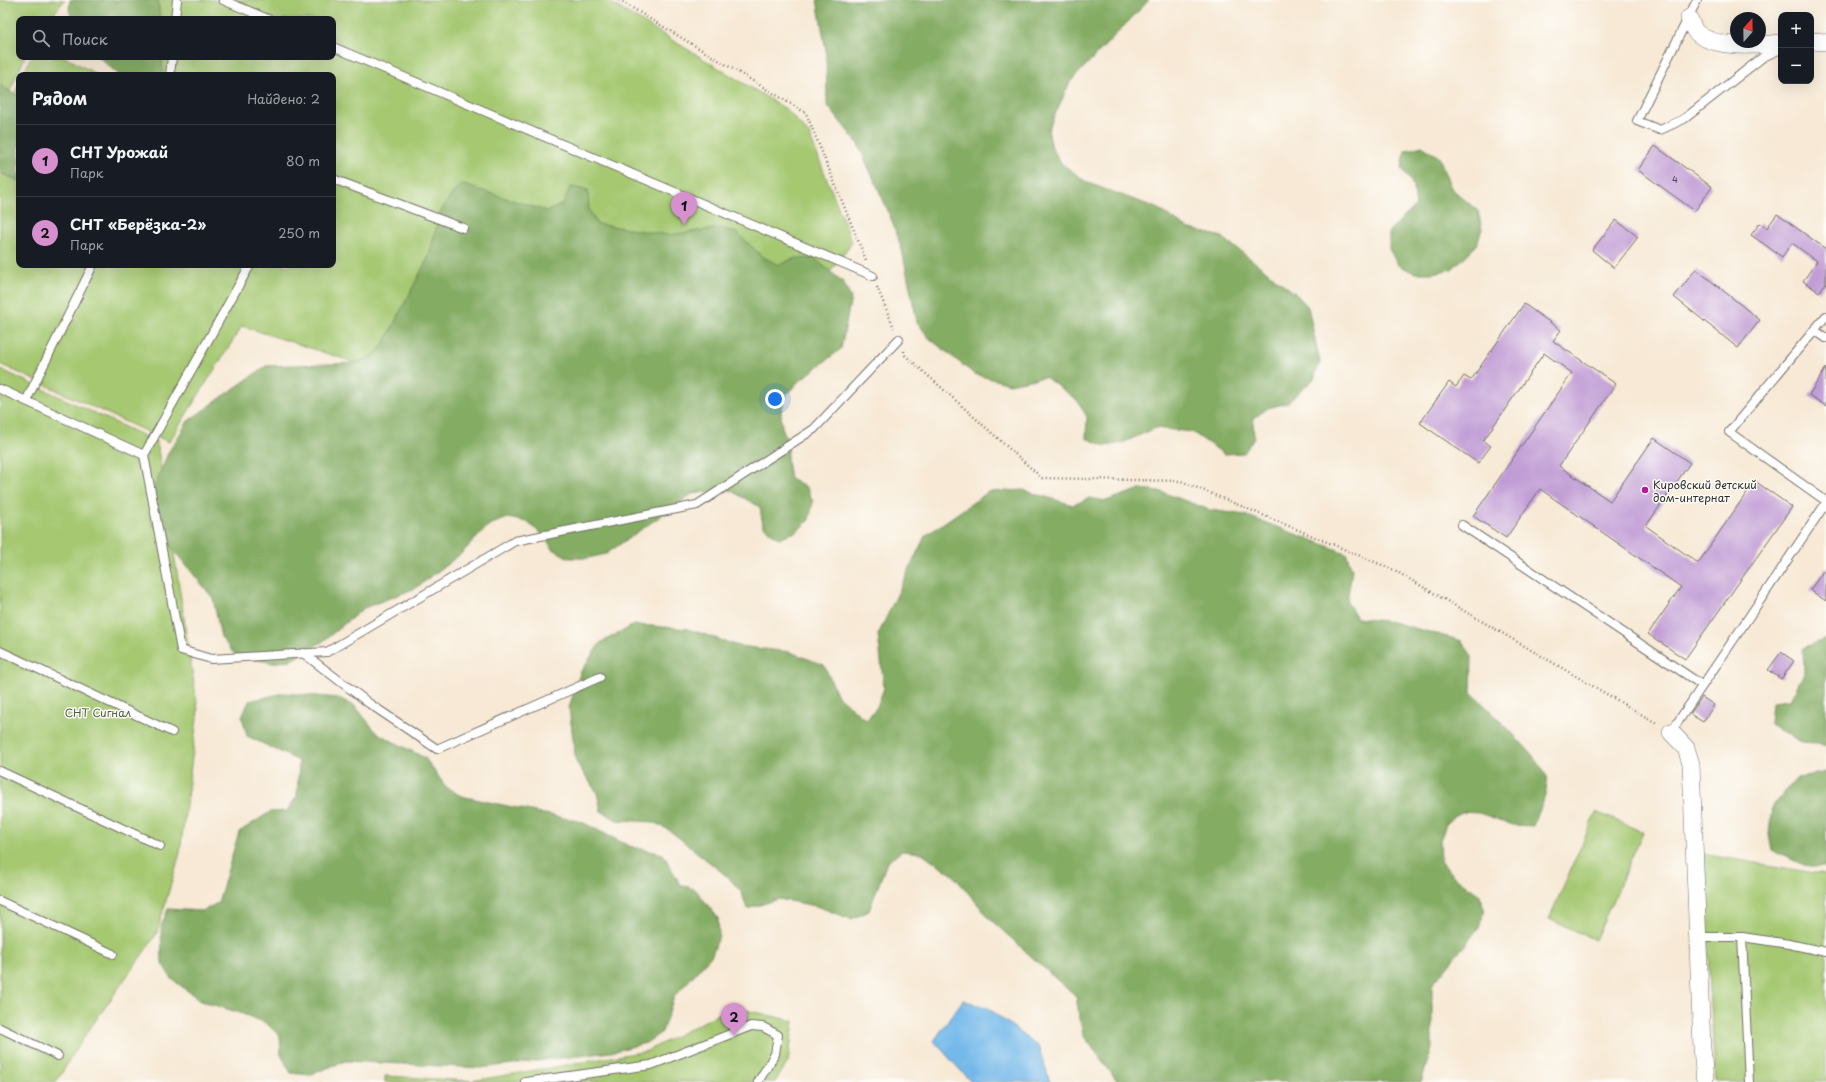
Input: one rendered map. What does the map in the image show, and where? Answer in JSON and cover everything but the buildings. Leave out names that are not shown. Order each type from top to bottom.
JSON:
[{"type":"street","points":[[1689,18],[1696,32],[1710,40],[1730,44],[1761,46],[1778,43]]},
{"type":"street","points":[[1814,41],[1826,42]]},
{"type":"street","points":[[1671,732],[1686,748],[1691,764],[1705,1082]]},
{"type":"lane","points":[[176,16],[177,0]]},
{"type":"lane","points":[[224,0],[261,16]]},
{"type":"lane","points":[[1697,0],[1637,122],[1660,130],[1684,119],[1763,57],[1778,50]]},
{"type":"lane","points":[[336,47],[873,276]]},
{"type":"lane","points":[[170,72],[172,60]]},
{"type":"lane","points":[[336,180],[463,228]]},
{"type":"lane","points":[[26,401],[92,268]]},
{"type":"lane","points":[[248,268],[144,454],[181,650],[211,658],[327,652],[515,541],[697,506],[814,429],[899,339]]},
{"type":"lane","points":[[1671,732],[1826,502],[1729,432],[1826,316]]},
{"type":"lane","points":[[1814,330],[1826,338]]},
{"type":"lane","points":[[0,389],[144,454]]},
{"type":"lane","points":[[1462,525],[1702,685]]},
{"type":"lane","points":[[0,650],[172,732]]},
{"type":"lane","points":[[303,653],[370,704],[437,749],[600,677]]},
{"type":"lane","points":[[0,771],[160,846]]},
{"type":"lane","points":[[0,901],[113,954]]},
{"type":"lane","points":[[1698,937],[1742,937],[1789,944],[1826,952]]},
{"type":"lane","points":[[1742,937],[1748,1082]]},
{"type":"lane","points":[[525,1082],[651,1065],[751,1026],[763,1027],[778,1035],[775,1054],[758,1082]]},
{"type":"lane","points":[[0,1028],[58,1056]]},
{"type":"path","points":[[619,0],[806,112],[905,355],[1042,478],[1181,481],[1394,570],[1671,732]]},
{"type":"green space","points":[[0,0],[65,0],[52,16],[16,16],[16,60],[24,60],[18,72],[16,72],[16,77],[0,113]]},
{"type":"green space","points":[[70,0],[158,0],[160,16],[71,16],[69,9]]},
{"type":"green space","points":[[149,0],[606,0],[786,109],[809,134],[852,242],[822,283],[378,370],[242,326],[169,442],[0,364],[0,127],[16,91],[16,268],[336,268],[336,72],[148,72],[148,60],[336,60],[336,16],[149,16]]},
{"type":"green space","points":[[817,0],[1149,0],[1070,82],[1048,130],[1052,148],[1061,163],[1088,183],[1157,208],[1187,228],[1222,237],[1296,294],[1308,307],[1320,362],[1314,379],[1287,403],[1268,408],[1253,419],[1254,438],[1244,453],[1224,454],[1192,432],[1156,428],[1122,443],[1105,446],[1086,438],[1087,417],[1077,400],[1045,377],[1010,384],[974,374],[929,338],[917,322],[902,250],[889,213],[858,144],[827,105],[826,51]]},
{"type":"green space","points":[[30,60],[70,60],[92,72],[24,72]]},
{"type":"green space","points":[[102,60],[162,60],[163,72],[116,72]]},
{"type":"green space","points":[[0,85],[16,95],[16,180],[0,173]]},
{"type":"green space","points":[[1422,146],[1439,157],[1451,188],[1478,211],[1482,229],[1477,245],[1452,269],[1433,273],[1415,273],[1398,265],[1389,249],[1389,231],[1416,206],[1413,185],[1402,168],[1405,151]]},
{"type":"green space","points":[[461,184],[547,211],[563,204],[570,187],[588,190],[589,209],[597,224],[668,235],[721,228],[737,233],[763,257],[779,265],[795,258],[815,259],[843,282],[851,298],[841,349],[798,382],[787,394],[781,411],[782,427],[789,444],[787,460],[790,479],[806,487],[813,502],[809,520],[796,532],[778,538],[763,526],[760,507],[728,489],[692,494],[606,554],[588,558],[569,558],[553,549],[542,534],[527,522],[508,518],[489,525],[462,553],[416,588],[364,608],[322,642],[291,660],[272,663],[235,655],[221,637],[213,598],[152,524],[154,488],[168,453],[188,421],[266,366],[355,363],[371,357],[383,345],[430,254],[439,215],[449,198]]},
{"type":"green space","name":"СНТ Сигнал","points":[[0,369],[157,442],[198,710],[180,853],[156,935],[84,1037],[56,1082],[0,1082]]},
{"type":"green space","points":[[1141,489],[1159,491],[1210,510],[1245,515],[1346,553],[1352,570],[1347,602],[1357,618],[1392,622],[1462,641],[1472,656],[1471,692],[1513,734],[1543,769],[1547,783],[1545,796],[1533,826],[1513,825],[1479,813],[1461,812],[1446,824],[1440,841],[1441,861],[1452,875],[1480,895],[1485,912],[1479,928],[1432,985],[1432,1048],[1421,1082],[1118,1082],[1083,1035],[1076,997],[991,920],[953,875],[922,853],[902,851],[887,862],[869,911],[851,919],[816,906],[779,899],[747,909],[742,893],[729,878],[669,830],[653,822],[617,820],[601,811],[597,793],[576,762],[569,708],[580,673],[600,643],[634,625],[688,629],[739,646],[790,652],[824,665],[838,696],[866,720],[877,707],[884,688],[878,635],[925,536],[988,492],[1023,490],[1073,505],[1090,498],[1106,501]]},
{"type":"green space","points":[[1826,639],[1826,746],[1817,743],[1801,742],[1770,724],[1772,702],[1790,700],[1804,673],[1803,648]]},
{"type":"green space","points":[[284,693],[339,698],[355,706],[377,733],[425,758],[446,787],[461,796],[582,822],[629,846],[663,854],[680,884],[696,890],[718,918],[719,936],[712,955],[674,997],[662,1032],[646,1043],[611,1052],[480,1068],[345,1061],[310,1075],[291,1073],[281,1055],[280,1036],[266,1023],[201,1001],[172,979],[162,964],[161,926],[168,909],[202,911],[218,903],[239,832],[270,812],[287,811],[297,796],[299,761],[247,736],[242,717],[249,701]]},
{"type":"green space","points":[[1826,772],[1826,867],[1809,867],[1772,851],[1769,835],[1772,806],[1797,778]]},
{"type":"green space","points":[[1596,812],[1643,832],[1595,940],[1549,919]]},
{"type":"green space","points":[[1703,854],[1826,875],[1826,1082],[1715,1082]]},
{"type":"green space","points":[[732,1007],[794,1021],[788,1062],[775,1082],[385,1082],[385,1076],[472,1081],[647,1051]]},
{"type":"water","points":[[963,1000],[988,1008],[1038,1046],[1050,1082],[971,1082],[934,1041]]},
{"type":"place","name":"СНТ Урожай","points":[[684,225]]},
{"type":"place","name":"Кировский детский дом-интернат","points":[[1645,490]]},
{"type":"place","name":"СНТ «Берёзка-2»","points":[[734,1036]]}]
